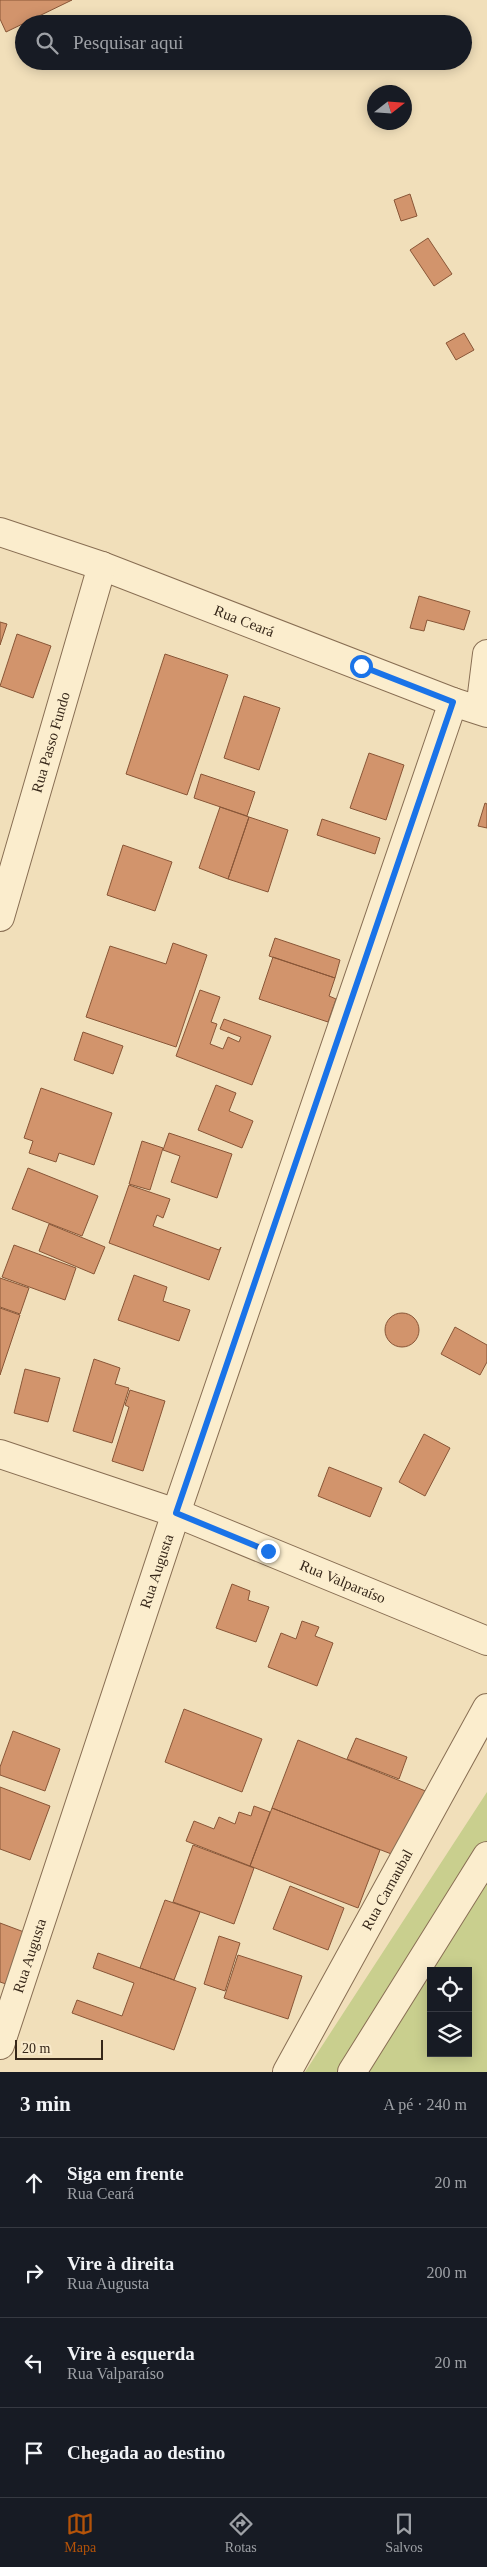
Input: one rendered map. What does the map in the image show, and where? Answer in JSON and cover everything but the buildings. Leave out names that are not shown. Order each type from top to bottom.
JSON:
[{"type":"street","name":"Rua Ceará","points":[[0,532],[102,566],[483,712]]},
{"type":"street","name":"Rua Passo Fundo","points":[[0,917],[102,566]]},
{"type":"street","points":[[483,712],[487,654]]},
{"type":"street","name":"Rua Augusta","points":[[0,2045],[176,1513],[453,702]]},
{"type":"street","name":"Rua Valparaíso","points":[[0,1454],[176,1513],[487,1642]]},
{"type":"street","name":"Rua Carnaubal","points":[[287,2072],[487,1708]]},
{"type":"street","points":[[352,2072],[487,1856]]},
{"type":"green space","points":[[487,1792],[487,2072],[305,2072]]},
{"type":"route","points":[[268,1551],[176,1513],[453,702],[361,666]]}]
